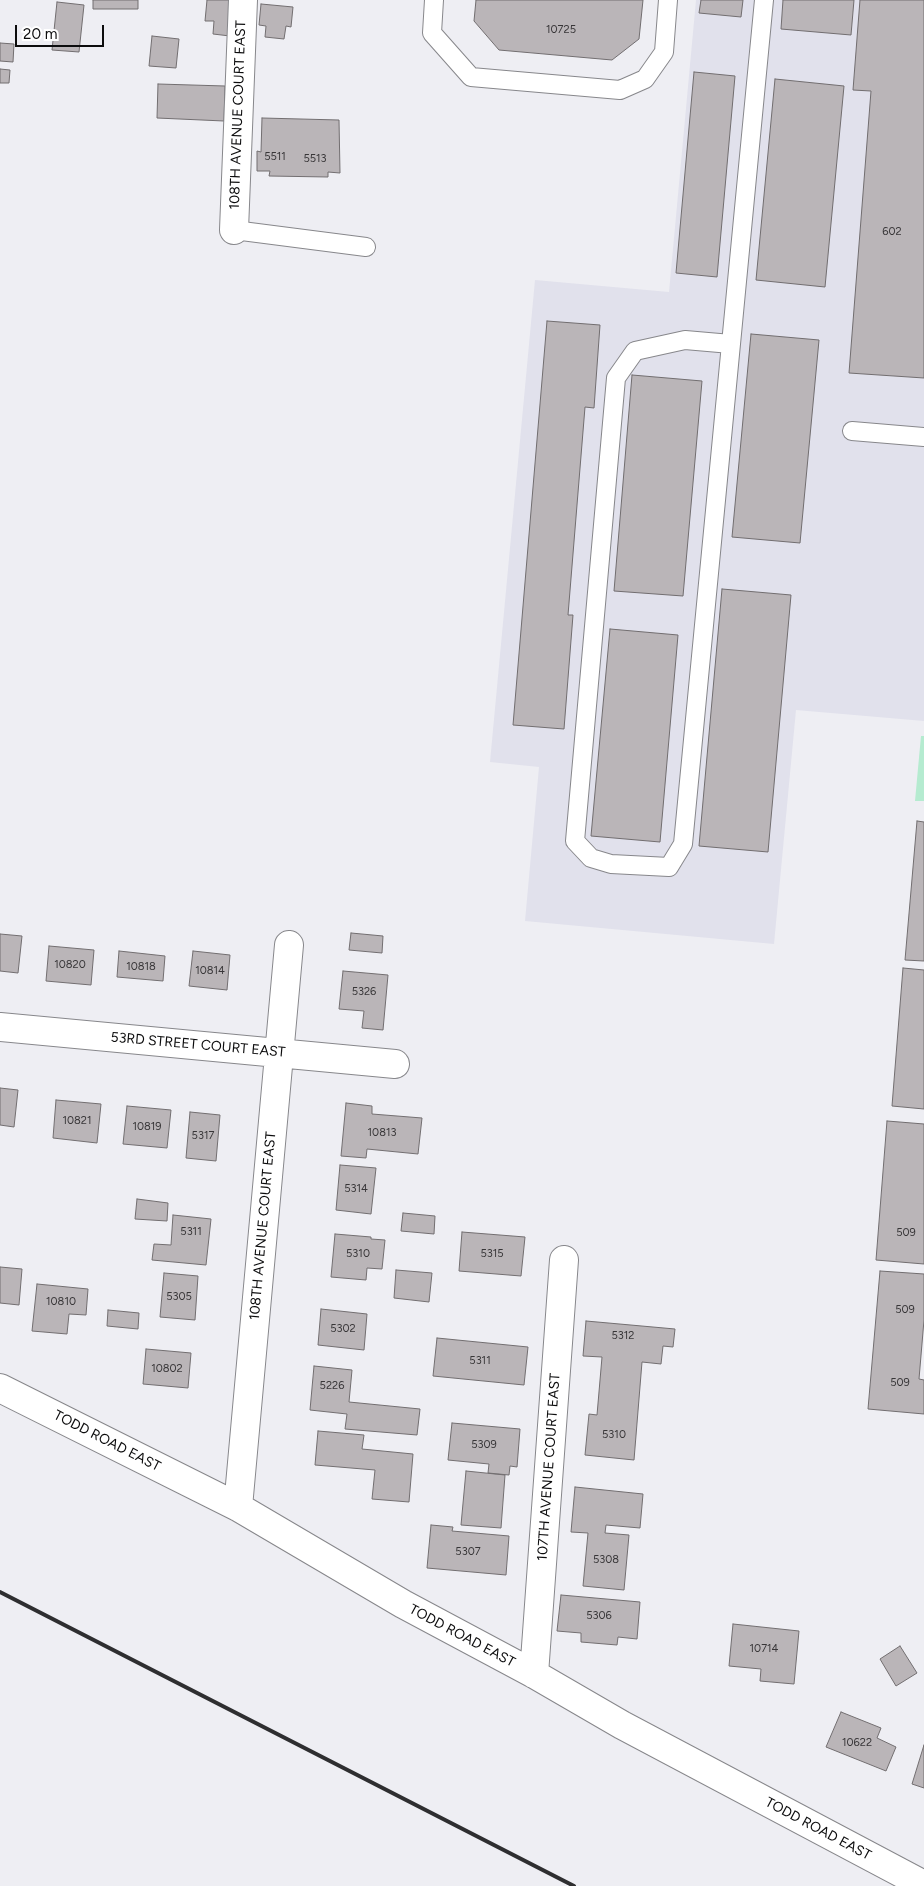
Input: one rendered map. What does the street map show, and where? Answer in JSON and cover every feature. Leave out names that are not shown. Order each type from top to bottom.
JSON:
[{"type":"street","name":"108TH AVENUE COURT EAST","points":[[234,230],[243,0]]},
{"type":"street","name":"108TH AVENUE COURT EAST","points":[[238,1507],[289,945]]},
{"type":"street","name":"53RD STREET COURT EAST","points":[[0,1027],[395,1064]]},
{"type":"street","name":"107TH AVENUE COURT EAST","points":[[534,1674],[564,1260]]},
{"type":"street","name":"TODD ROAD EAST","points":[[0,1388],[238,1507],[403,1604],[534,1674],[622,1725],[924,1885]]},
{"type":"lane","points":[[434,0],[432,33],[471,77],[620,90],[645,79],[664,52],[668,0]]},
{"type":"lane","points":[[731,344],[685,340],[634,351],[616,378],[576,841],[592,858],[611,864],[669,867],[683,844],[731,344],[764,0]]},
{"type":"lane","points":[[234,230],[366,247]]},
{"type":"lane","points":[[852,431],[924,437]]},
{"type":"shaded area","points":[[696,0],[924,0],[924,721],[796,710],[774,944],[525,921],[539,767],[490,762],[535,280],[669,292]]},
{"type":"green space","points":[[921,736],[924,736],[924,801],[915,801]]},
{"type":"building","points":[[93,0],[138,0],[138,9],[93,9]]},
{"type":"building","points":[[207,0],[234,0],[230,36],[213,34],[214,21],[205,21]]},
{"type":"building","points":[[476,0],[643,0],[639,39],[612,60],[499,50],[474,21]]},
{"type":"building","points":[[701,0],[743,0],[741,17],[699,13]]},
{"type":"building","points":[[783,0],[854,0],[851,35],[781,29]]},
{"type":"building","points":[[860,0],[924,0],[924,378],[849,373],[871,91],[853,90]]},
{"type":"building","points":[[57,2],[84,5],[79,52],[52,50]]},
{"type":"building","points":[[261,4],[293,7],[291,27],[286,26],[284,39],[265,37],[266,26],[259,25]]},
{"type":"building","points":[[152,36],[179,39],[176,68],[149,66]]},
{"type":"building","points":[[0,43],[14,44],[13,62],[0,61]]},
{"type":"building","points":[[0,69],[10,70],[9,83],[0,83]]},
{"type":"building","points":[[694,72],[735,76],[717,277],[676,273]]},
{"type":"building","points":[[775,79],[844,86],[825,287],[756,280]]},
{"type":"building","points":[[158,84],[225,86],[224,121],[157,118]]},
{"type":"building","points":[[262,118],[339,120],[340,173],[328,172],[328,177],[269,176],[270,171],[257,171],[257,151],[261,152]]},
{"type":"building","points":[[547,321],[600,325],[594,408],[585,407],[568,615],[573,615],[564,729],[513,725]]},
{"type":"building","points":[[751,334],[819,340],[800,543],[732,537]]},
{"type":"building","points":[[632,375],[702,381],[683,596],[614,591]]},
{"type":"building","points":[[722,589],[791,595],[768,852],[699,846]]},
{"type":"building","points":[[610,629],[678,635],[660,842],[591,836]]},
{"type":"building","points":[[917,821],[924,822],[924,961],[905,960]]},
{"type":"building","points":[[351,933],[383,936],[382,953],[349,950]]},
{"type":"building","points":[[0,934],[22,936],[18,973],[0,971]]},
{"type":"building","points":[[49,946],[94,950],[91,985],[46,981]]},
{"type":"building","points":[[119,951],[165,956],[163,981],[117,977]]},
{"type":"building","points":[[193,951],[230,955],[227,990],[189,986]]},
{"type":"building","points":[[903,968],[924,970],[924,1109],[892,1106]]},
{"type":"building","points":[[343,971],[388,975],[383,1030],[362,1028],[364,1011],[339,1009]]},
{"type":"building","points":[[0,1088],[18,1090],[14,1127],[0,1125]]},
{"type":"building","points":[[56,1100],[101,1104],[97,1143],[53,1138]]},
{"type":"building","points":[[346,1103],[372,1106],[372,1114],[422,1118],[418,1154],[367,1149],[366,1158],[341,1156]]},
{"type":"building","points":[[127,1106],[171,1110],[167,1148],[123,1144]]},
{"type":"building","points":[[190,1112],[220,1115],[216,1161],[186,1158]]},
{"type":"building","points":[[887,1121],[924,1124],[924,1264],[876,1260]]},
{"type":"building","points":[[340,1165],[376,1168],[371,1214],[336,1210]]},
{"type":"building","points":[[137,1199],[168,1203],[167,1221],[135,1219]]},
{"type":"building","points":[[403,1213],[435,1216],[434,1234],[401,1231]]},
{"type":"building","points":[[173,1215],[211,1219],[206,1265],[152,1260],[154,1244],[171,1245]]},
{"type":"building","points":[[462,1232],[525,1237],[521,1276],[459,1271]]},
{"type":"building","points":[[335,1234],[385,1240],[382,1269],[367,1268],[366,1280],[331,1277]]},
{"type":"building","points":[[0,1267],[22,1269],[19,1305],[0,1303]]},
{"type":"building","points":[[396,1270],[432,1273],[429,1302],[394,1298]]},
{"type":"building","points":[[880,1271],[924,1274],[924,1320],[919,1379],[924,1380],[924,1414],[868,1409]]},
{"type":"building","points":[[164,1273],[198,1276],[195,1320],[160,1317]]},
{"type":"building","points":[[37,1284],[88,1289],[86,1315],[69,1314],[67,1334],[32,1331]]},
{"type":"building","points":[[321,1309],[367,1314],[364,1350],[318,1345]]},
{"type":"building","points":[[108,1310],[139,1313],[138,1329],[107,1326]]},
{"type":"building","points":[[586,1321],[675,1329],[673,1347],[663,1346],[661,1364],[642,1362],[634,1460],[585,1455],[589,1414],[597,1415],[602,1357],[583,1356]]},
{"type":"building","points":[[437,1338],[528,1347],[524,1385],[433,1376]]},
{"type":"building","points":[[146,1349],[191,1353],[188,1388],[143,1384]]},
{"type":"building","points":[[314,1366],[352,1370],[349,1402],[420,1409],[417,1435],[345,1429],[347,1414],[310,1410]]},
{"type":"building","points":[[452,1423],[520,1429],[517,1467],[510,1466],[509,1475],[488,1473],[489,1464],[448,1460]]},
{"type":"building","points":[[318,1431],[364,1435],[362,1449],[413,1454],[409,1502],[372,1499],[375,1470],[315,1465]]},
{"type":"building","points":[[466,1471],[505,1475],[501,1528],[461,1525]]},
{"type":"building","points":[[575,1487],[643,1494],[640,1528],[606,1525],[605,1533],[629,1535],[624,1590],[583,1586],[588,1533],[571,1532]]},
{"type":"building","points":[[431,1525],[453,1527],[452,1531],[509,1536],[506,1575],[427,1568]]},
{"type":"building","points":[[561,1595],[640,1602],[637,1639],[618,1637],[617,1645],[581,1642],[581,1633],[557,1631]]},
{"type":"building","points":[[733,1624],[799,1631],[794,1684],[760,1681],[761,1669],[729,1666]]},
{"type":"building","points":[[900,1646],[917,1673],[896,1686],[880,1659]]},
{"type":"building","points":[[841,1712],[881,1728],[877,1738],[896,1747],[886,1771],[826,1747]]},
{"type":"building","points":[[924,1745],[924,1788],[912,1784]]},
{"type":"railway","points":[[0,1592],[574,1886]]}]
